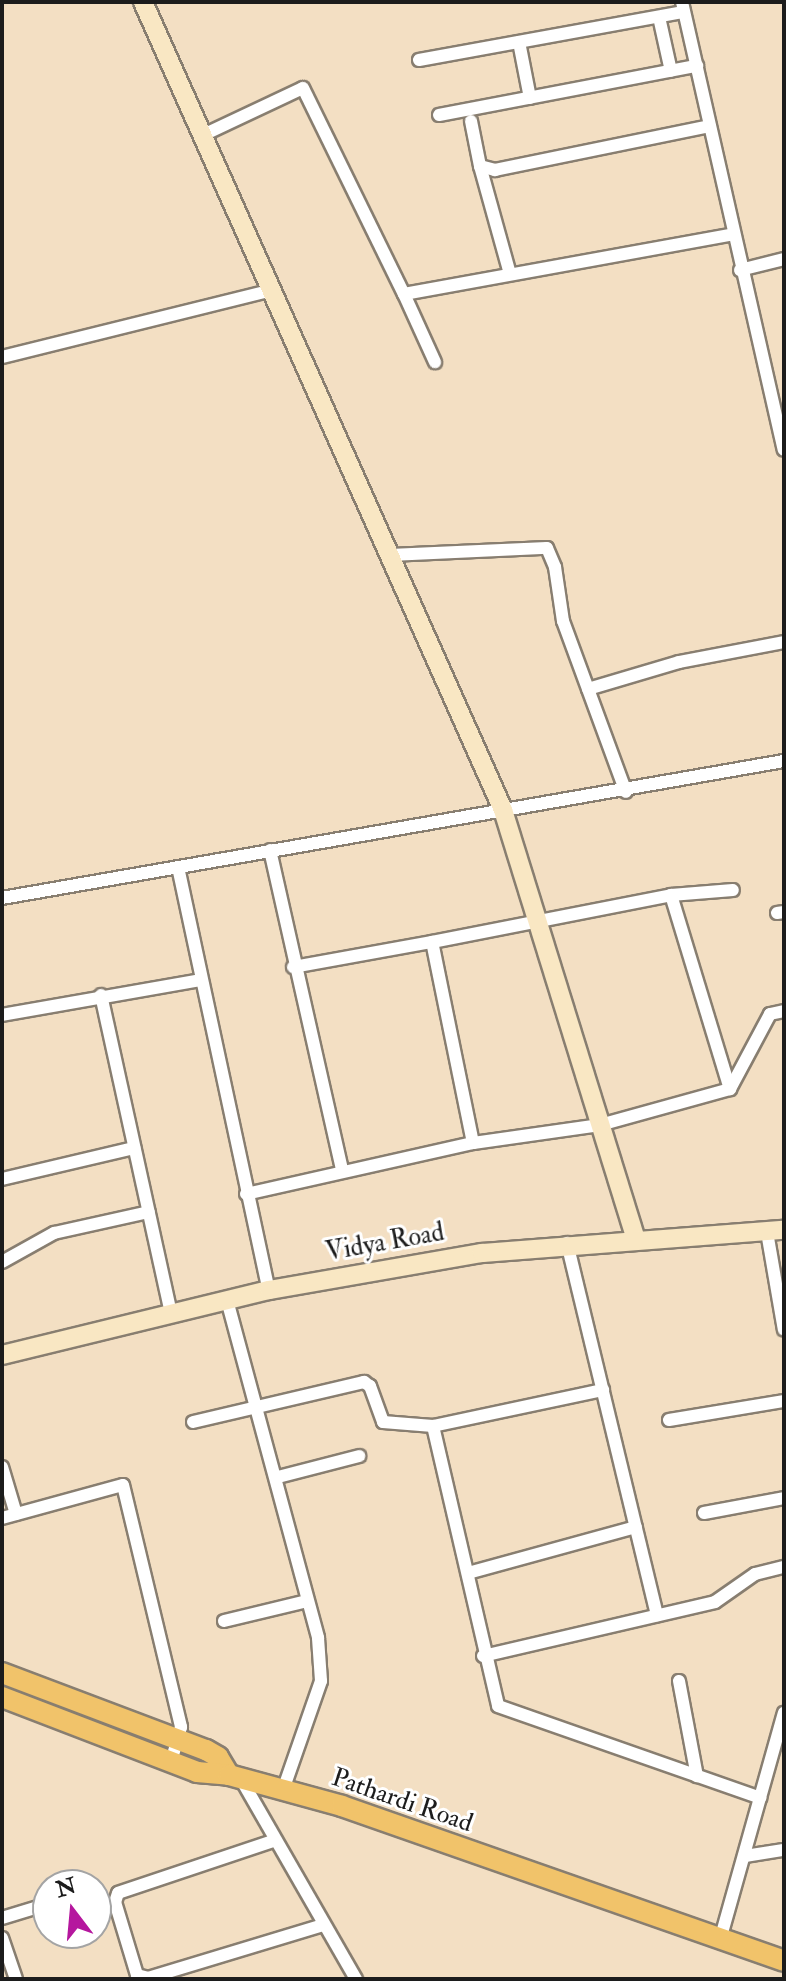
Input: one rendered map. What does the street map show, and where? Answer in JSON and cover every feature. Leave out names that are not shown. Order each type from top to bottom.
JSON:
[{"type":"main road","points":[[2,1673],[218,1757],[235,1777]]},
{"type":"main road","name":"Pathardi Road","points":[[2,1697],[171,1762],[283,1790],[784,1961]]},
{"type":"street","points":[[143,2],[503,810],[636,1239]]},
{"type":"street","points":[[419,60],[659,17],[683,7],[740,270],[784,450]]},
{"type":"street","points":[[659,17],[671,71]]},
{"type":"street","points":[[519,42],[530,98]]},
{"type":"street","points":[[439,115],[697,66]]},
{"type":"street","points":[[203,135],[303,88],[435,362]]},
{"type":"street","points":[[471,121],[510,274]]},
{"type":"street","points":[[480,166],[495,170],[710,126]]},
{"type":"street","points":[[404,294],[733,234]]},
{"type":"street","points":[[740,270],[784,259]]},
{"type":"street","points":[[2,357],[273,290]]},
{"type":"street","points":[[390,555],[547,548],[555,567],[560,612],[626,792]]},
{"type":"street","points":[[588,689],[679,662],[784,642]]},
{"type":"street","points":[[2,898],[503,810],[626,792],[784,761]]},
{"type":"street","points":[[270,850],[293,967],[342,1170]]},
{"type":"street","points":[[178,867],[269,1290]]},
{"type":"street","points":[[293,967],[671,895],[733,890]]},
{"type":"street","points":[[671,895],[730,1089]]},
{"type":"street","points":[[432,942],[473,1143]]},
{"type":"street","points":[[2,1015],[101,995],[200,980]]},
{"type":"street","points":[[101,995],[171,1314]]},
{"type":"street","points":[[246,1194],[473,1143],[600,1125],[730,1089],[770,1014],[784,1011]]},
{"type":"street","points":[[2,1179],[134,1148]]},
{"type":"street","points":[[2,1262],[54,1233],[149,1212]]},
{"type":"street","points":[[775,1231],[784,1330]]},
{"type":"street","name":"Vidya Road","points":[[2,1355],[269,1290],[567,1243],[775,1231]]},
{"type":"street","points":[[567,1243],[657,1615]]},
{"type":"street","points":[[227,1300],[278,1477],[307,1601],[321,1681],[283,1790]]},
{"type":"street","points":[[193,1422],[364,1382],[383,1422],[433,1426],[603,1390]]},
{"type":"street","points":[[669,1420],[784,1401]]},
{"type":"street","points":[[433,1426],[468,1573],[483,1656],[498,1706],[760,1798]]},
{"type":"street","points":[[278,1477],[359,1456]]},
{"type":"street","points":[[2,1467],[16,1514]]},
{"type":"street","points":[[2,1518],[123,1485],[181,1727],[171,1762]]},
{"type":"street","points":[[704,1513],[784,1498]]},
{"type":"street","points":[[468,1573],[636,1527]]},
{"type":"street","points":[[483,1656],[715,1602],[755,1574],[784,1567]]},
{"type":"street","points":[[224,1621],[307,1601]]},
{"type":"street","points":[[679,1681],[697,1776]]},
{"type":"street","points":[[720,1940],[784,1713]]},
{"type":"street","points":[[235,1777],[356,1979]]},
{"type":"street","points":[[273,1841],[118,1893],[115,1902],[137,1975],[148,1978],[323,1925]]},
{"type":"street","points":[[745,1856],[784,1850]]},
{"type":"street","points":[[2,1918],[32,1909]]},
{"type":"street","points":[[2,1938],[16,1979]]}]
